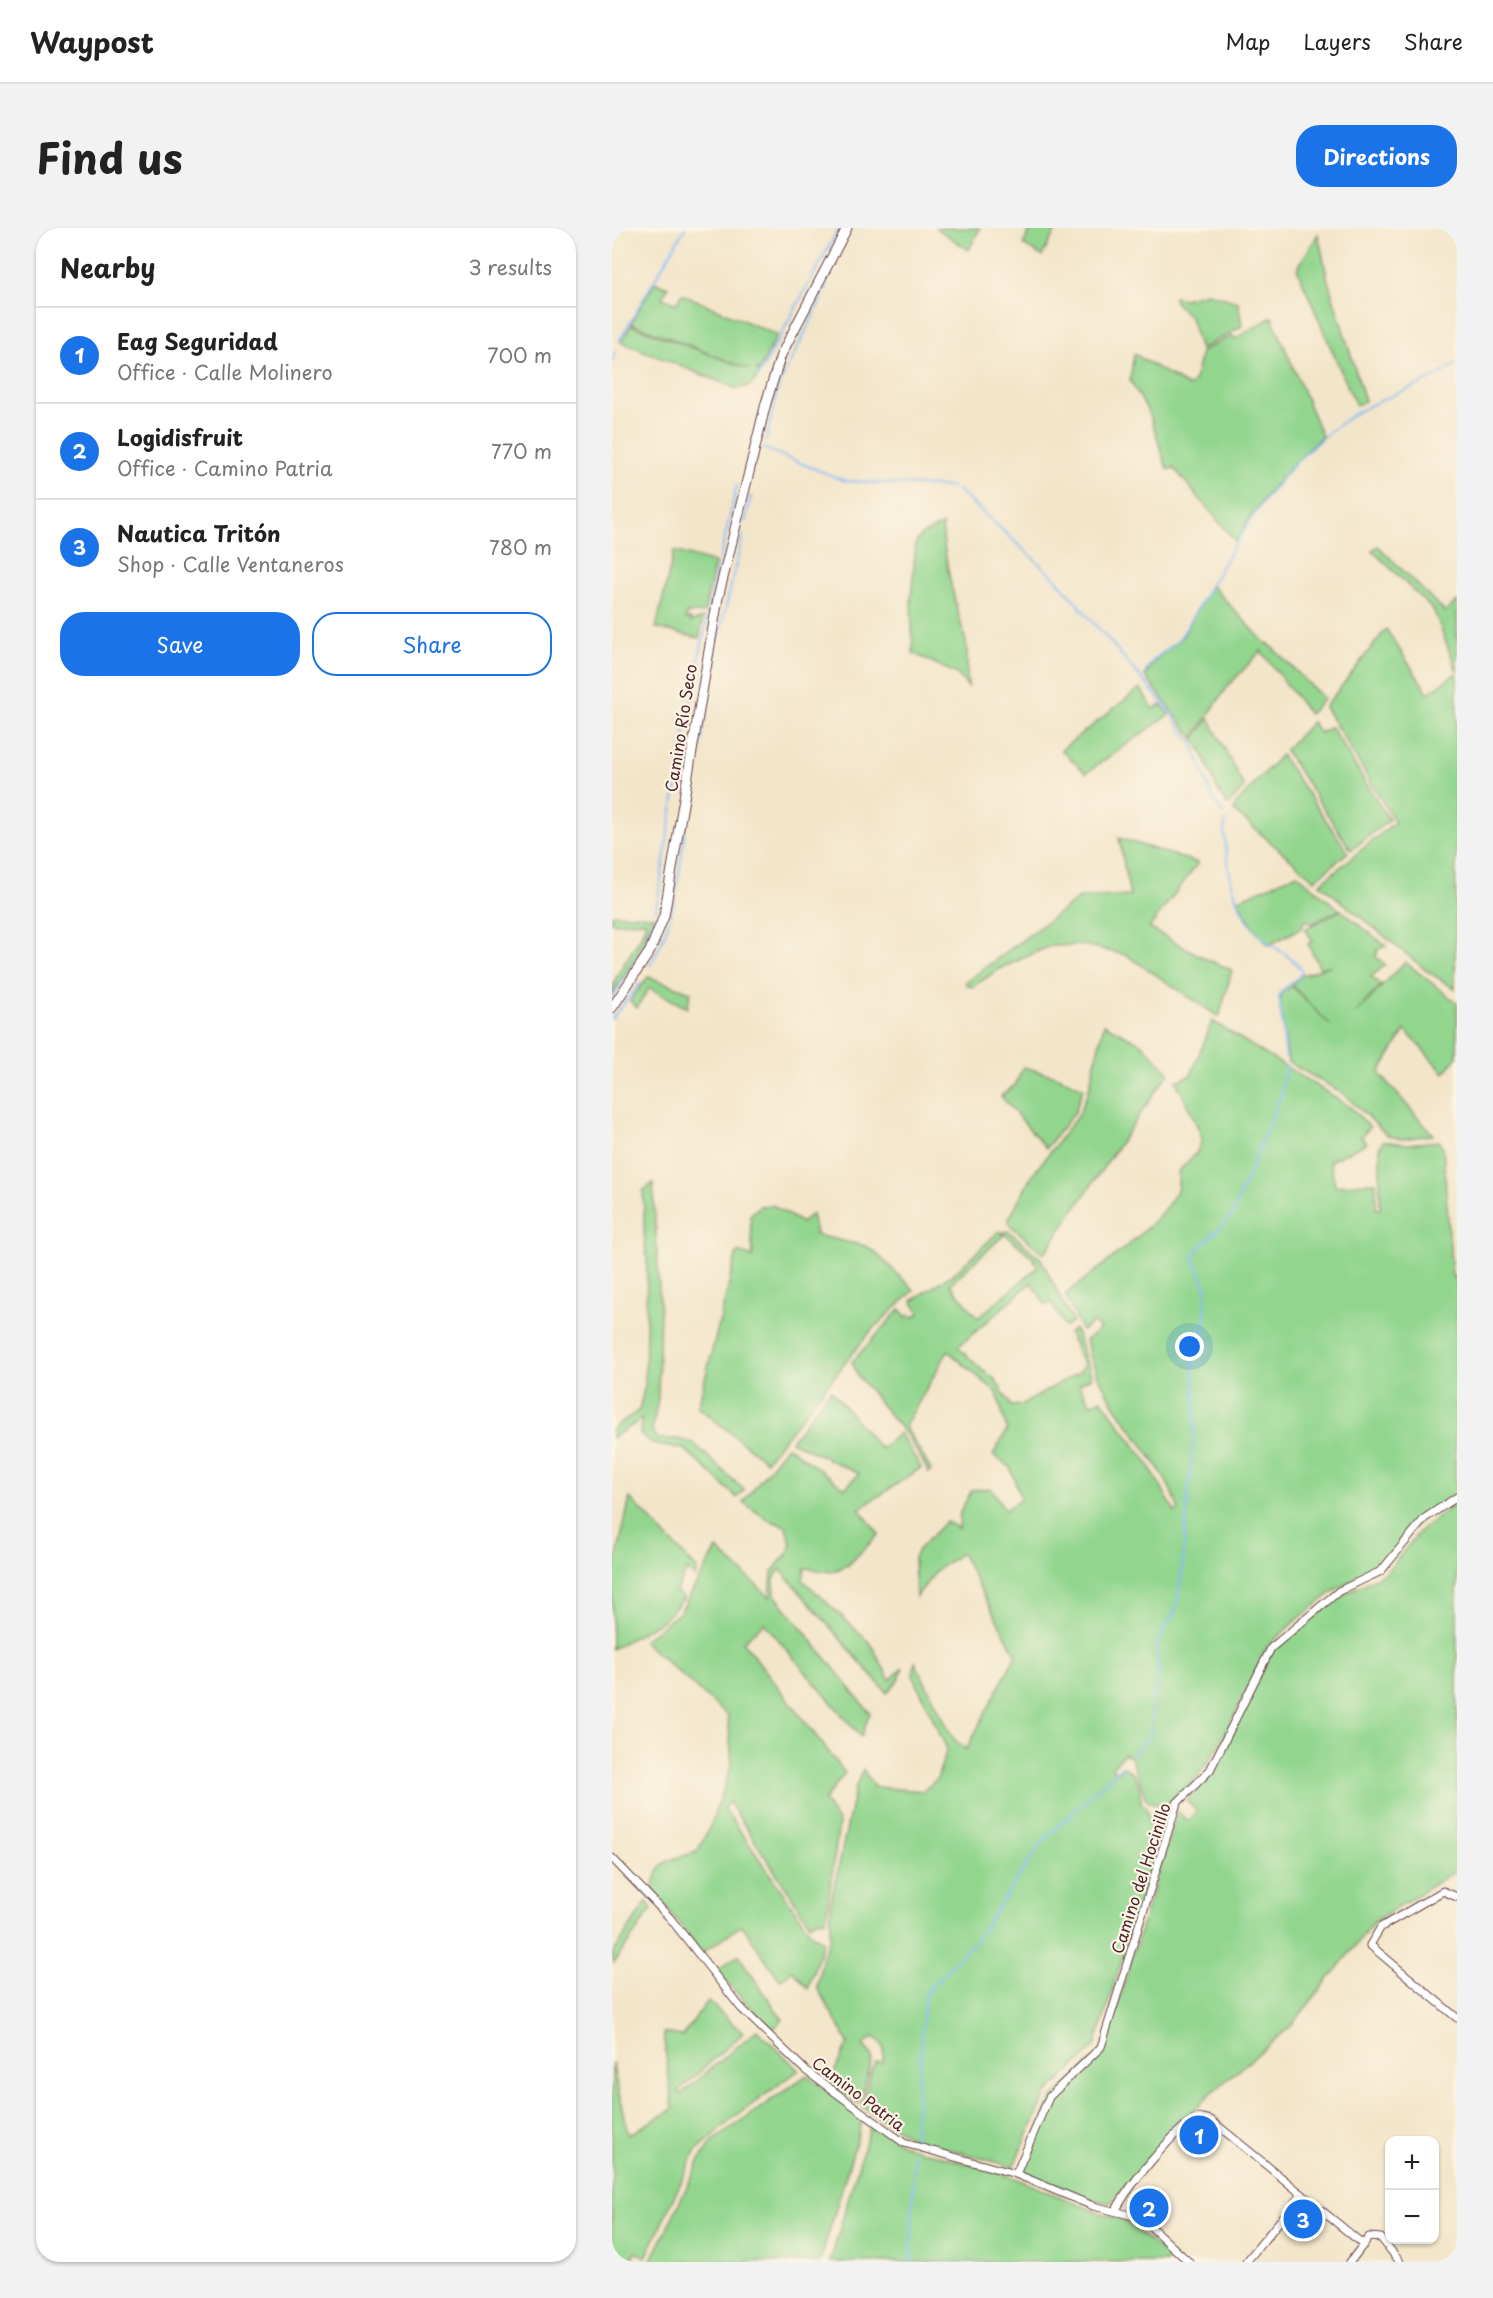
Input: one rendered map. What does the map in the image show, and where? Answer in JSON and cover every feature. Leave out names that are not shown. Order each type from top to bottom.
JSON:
[{"type":"street","name":"Camino Río Seco","points":[[612,1008],[650,951],[664,916],[718,598],[766,403],[781,355],[847,228]]},
{"type":"street","name":"Camino del Hocinillo","points":[[1016,2174],[1049,2097],[1101,2047],[1177,1803],[1210,1770],[1271,1648],[1339,1591],[1381,1571],[1425,1518],[1457,1497]]},
{"type":"street","name":"Camino Patria","points":[[612,1858],[670,1918],[741,2008],[807,2072],[904,2143],[1016,2174],[1093,2206],[1134,2216],[1149,2226],[1189,2262]]},
{"type":"street","points":[[1457,1897],[1443,1891],[1381,1927],[1370,1945],[1457,2018]]},
{"type":"street","points":[[1116,2210],[1124,2194],[1178,2133],[1194,2119],[1202,2117],[1211,2120],[1364,2245]]},
{"type":"street","points":[[1246,2262],[1302,2194]]},
{"type":"street","points":[[1350,2262],[1369,2237],[1381,2238],[1400,2262]]},
{"type":"green space","points":[[936,228],[980,228],[969,250]]},
{"type":"green space","points":[[1031,228],[1057,228],[1042,256],[1023,245]]},
{"type":"green space","points":[[1318,234],[1328,281],[1365,401],[1356,406],[1297,269]]},
{"type":"green space","points":[[655,282],[668,287],[662,298],[676,304],[682,294],[777,335],[760,369],[756,371],[760,371],[754,382],[748,386],[735,388],[621,342],[631,325],[749,369],[631,323]]},
{"type":"green space","points":[[1207,293],[1238,302],[1242,326],[1200,350],[1190,317],[1175,302],[1174,297],[1184,299]]},
{"type":"green space","points":[[1272,317],[1322,436],[1274,486],[1254,512],[1236,542],[1173,467],[1170,470],[1167,468],[1150,415],[1130,380],[1134,354],[1189,387],[1195,380],[1201,352],[1232,335],[1235,339]]},
{"type":"green space","points":[[942,525],[950,582],[966,644],[969,688],[957,674],[913,653],[911,600],[916,542],[921,535]]},
{"type":"green space","points":[[1378,546],[1445,612],[1457,601],[1457,671],[1434,611],[1372,550]]},
{"type":"green space","points":[[674,551],[715,563],[704,613],[687,613],[686,619],[691,619],[691,622],[703,618],[699,638],[656,628]]},
{"type":"green space","points":[[1211,585],[1266,644],[1268,643],[1324,699],[1309,714],[1261,651],[1228,686],[1193,738],[1145,676],[1156,659],[1182,637]]},
{"type":"green space","points":[[1386,629],[1428,693],[1457,673],[1455,989],[1427,971],[1320,884],[1395,822],[1325,707]]},
{"type":"green space","points":[[1140,688],[1153,709],[1161,705],[1170,714],[1086,773],[1061,750]]},
{"type":"green space","points":[[1209,718],[1244,787],[1228,805],[1222,798],[1194,739]]},
{"type":"green space","points":[[1312,722],[1320,733],[1331,727],[1389,820],[1351,850],[1285,750]]},
{"type":"green space","points":[[1281,755],[1348,852],[1315,880],[1234,811],[1235,805]]},
{"type":"green space","points":[[1119,838],[1198,863],[1149,928],[1206,959],[1232,970],[1219,1017],[1126,955],[1084,945],[1050,946],[1001,968],[972,987],[966,985],[966,982],[1082,897],[1130,896]]},
{"type":"green space","points":[[1297,874],[1340,910],[1311,924],[1308,920],[1302,923],[1303,927],[1269,945],[1256,932],[1237,900]]},
{"type":"green space","points":[[1341,910],[1386,946],[1376,950],[1378,953],[1375,956],[1385,965],[1371,977],[1381,985],[1356,1013],[1405,962],[1457,1003],[1457,1058],[1444,1073],[1405,1030],[1379,1073],[1433,1135],[1401,1139],[1387,1135],[1344,1094],[1288,1062],[1280,1007],[1281,993],[1292,986],[1330,1025],[1292,985],[1300,976],[1332,965],[1320,968],[1308,944],[1313,941],[1305,929]]},
{"type":"green space","points":[[612,914],[653,916],[640,951],[612,994],[616,977],[638,942],[645,921],[612,923]]},
{"type":"green space","points":[[648,977],[691,992],[687,1008],[649,988],[637,1008],[630,1001]]},
{"type":"green space","points":[[1212,1021],[1349,1106],[1370,1127],[1361,1137],[1367,1143],[1330,1161],[1335,1186],[1376,1182],[1376,1209],[1380,1209],[1380,1146],[1383,1141],[1407,1144],[1438,1141],[1443,1147],[1452,1277],[1457,1277],[1455,1482],[1457,1493],[1420,1519],[1384,1564],[1337,1589],[1294,1622],[1267,1647],[1220,1744],[1199,1775],[1169,1808],[1147,1801],[1131,1757],[1124,1754],[1112,1767],[1114,1771],[1119,1771],[1122,1767],[1127,1769],[1135,1777],[1139,1786],[1141,1803],[1146,1807],[1154,1837],[1164,1825],[1095,2046],[1047,2093],[1013,2167],[911,2138],[862,2107],[871,2071],[876,2062],[882,2062],[884,2054],[882,2045],[874,2037],[863,2045],[871,2054],[872,2059],[860,2102],[856,2104],[829,2083],[848,2043],[817,1987],[823,1955],[830,1937],[831,1903],[855,1789],[863,1769],[874,1787],[923,1791],[937,1779],[947,1749],[913,1676],[915,1662],[953,1738],[966,1750],[1016,1655],[961,1553],[936,1571],[916,1597],[914,1558],[918,1550],[946,1521],[959,1529],[960,1512],[972,1490],[991,1488],[1005,1510],[1021,1499],[1010,1467],[993,1455],[1007,1430],[997,1393],[948,1351],[905,1426],[931,1470],[929,1473],[908,1437],[858,1376],[852,1362],[900,1309],[906,1317],[910,1314],[912,1318],[920,1313],[912,1301],[956,1272],[999,1231],[1004,1235],[950,1284],[978,1318],[1038,1267],[1032,1257],[1003,1232],[1009,1231],[1041,1259],[1073,1322],[1065,1327],[1051,1302],[1045,1305],[1032,1282],[958,1347],[995,1379],[1011,1406],[1022,1405],[1081,1371],[1084,1365],[1069,1333],[1075,1329],[1092,1377],[1079,1384],[1091,1405],[1101,1399],[1147,1462],[1175,1512],[1179,1510],[1170,1488],[1103,1386],[1093,1364],[1086,1340],[1100,1329],[1093,1322],[1082,1331],[1065,1295],[1142,1233],[1168,1204],[1177,1190],[1178,1172],[1197,1152],[1202,1140],[1176,1081],[1191,1075]]},
{"type":"green space","points":[[1104,1024],[1142,1044],[1169,1072],[1044,1254],[1008,1221],[1031,1177],[1079,1114],[1089,1089]]},
{"type":"green space","points":[[1023,1067],[1056,1076],[1083,1088],[1075,1112],[1046,1148],[1001,1096],[1016,1084]]},
{"type":"green space","points":[[653,1183],[660,1308],[658,1399],[652,1430],[658,1439],[677,1439],[693,1443],[744,1490],[737,1498],[686,1450],[654,1444],[640,1434],[642,1419],[612,1438],[612,1429],[639,1410],[645,1385],[647,1258],[643,1191]]},
{"type":"green space","points":[[772,1205],[802,1223],[812,1214],[816,1235],[865,1246],[875,1252],[914,1290],[870,1332],[766,1461],[698,1407],[737,1252],[753,1257],[750,1215],[760,1206]]},
{"type":"green space","points":[[831,1390],[880,1449],[900,1433],[921,1468],[859,1509],[879,1534],[848,1565],[831,1572],[805,1568],[803,1580],[871,1644],[890,1680],[903,1667],[899,1679],[887,1693],[780,1569],[774,1579],[775,1595],[870,1713],[861,1737],[764,1623],[743,1642],[845,1773],[824,1801],[839,1823],[826,1919],[816,1920],[810,1924],[729,1802],[724,1808],[812,1935],[823,1941],[808,1989],[793,1970],[780,1980],[742,1925],[702,1953],[653,1890],[658,1871],[666,1862],[697,1852],[712,1822],[732,1763],[728,1716],[643,1641],[680,1612],[717,1549],[770,1597],[772,1571],[788,1553],[791,1544],[786,1526],[768,1520],[743,1502],[787,1446],[845,1488],[859,1474],[791,1441]]},
{"type":"green space","points":[[630,1498],[697,1569],[695,1577],[687,1570],[676,1591],[684,1598],[662,1621],[612,1649],[612,1578]]},
{"type":"green space","points":[[1457,1502],[1457,1870],[1375,1921],[1291,2026],[1209,2095],[1110,2203],[1093,2200],[1021,2171],[1052,2098],[1104,2049],[1177,1811],[1188,1821],[1197,1811],[1186,1800],[1214,1770],[1273,1650],[1342,1595],[1386,1573],[1420,1531]]},
{"type":"green space","points":[[647,1901],[652,1909],[614,1963],[612,1955]]},
{"type":"green space","points":[[738,1955],[783,2020],[772,2030],[716,1971]]},
{"type":"green space","points":[[708,2001],[743,2033],[678,2091],[681,2094],[757,2030],[799,2070],[732,2119],[695,2152],[646,2257],[635,2252],[631,2262],[612,2262],[612,2063],[628,2135],[673,2109],[663,2033],[682,2036]]},
{"type":"green space","points":[[807,2075],[863,2118],[820,2262],[651,2262],[701,2158],[712,2142]]},
{"type":"green space","points":[[871,2123],[903,2145],[1015,2178],[1097,2212],[1125,2221],[1169,2257],[1167,2262],[830,2262]]},
{"type":"waterway","points":[[619,341],[685,228]]},
{"type":"waterway","points":[[758,377],[839,228]]},
{"type":"waterway","points":[[766,440],[778,387],[828,286]]},
{"type":"waterway","points":[[612,362],[615,352]]},
{"type":"waterway","points":[[1145,674],[1152,662],[1182,635],[1254,515],[1296,462],[1322,438],[1364,408],[1432,379],[1457,363]]},
{"type":"waterway","points":[[763,448],[845,481],[952,487]]},
{"type":"waterway","points":[[720,559],[737,485]]},
{"type":"waterway","points":[[957,489],[1055,578],[1168,709],[1193,745],[1213,799],[1223,813]]},
{"type":"waterway","points":[[745,522],[751,496]]},
{"type":"waterway","points":[[718,640],[743,535]]},
{"type":"waterway","points":[[687,718],[718,565]]},
{"type":"waterway","points":[[709,696],[717,653]]},
{"type":"waterway","points":[[699,756],[707,708]]},
{"type":"waterway","points":[[656,910],[686,725]]},
{"type":"waterway","points":[[687,823],[697,768]]},
{"type":"waterway","points":[[1226,822],[1224,829],[1230,874],[1246,917],[1265,940],[1289,957],[1301,969],[1302,973],[1279,995],[1286,1058]]},
{"type":"waterway","points":[[650,965],[665,934],[670,917],[685,832]]},
{"type":"waterway","points":[[612,998],[643,951],[654,918]]},
{"type":"waterway","points":[[612,1018],[640,984]]},
{"type":"waterway","points":[[1132,1756],[1151,1734],[1153,1696],[1158,1676],[1157,1644],[1176,1609],[1182,1571],[1195,1417],[1193,1352],[1196,1339],[1205,1328],[1206,1287],[1193,1258],[1201,1246],[1232,1215],[1281,1095],[1286,1066]]},
{"type":"waterway","points":[[914,2139],[925,1993],[976,1940],[1043,1841],[1123,1765]]},
{"type":"waterway","points":[[911,2262],[914,2152]]},
{"type":"place","name":"Eag Seguridad","points":[[1199,2135]]},
{"type":"place","name":"Logidisfruit","points":[[1149,2208]]},
{"type":"place","name":"Nautica Tritón","points":[[1303,2219]]}]
